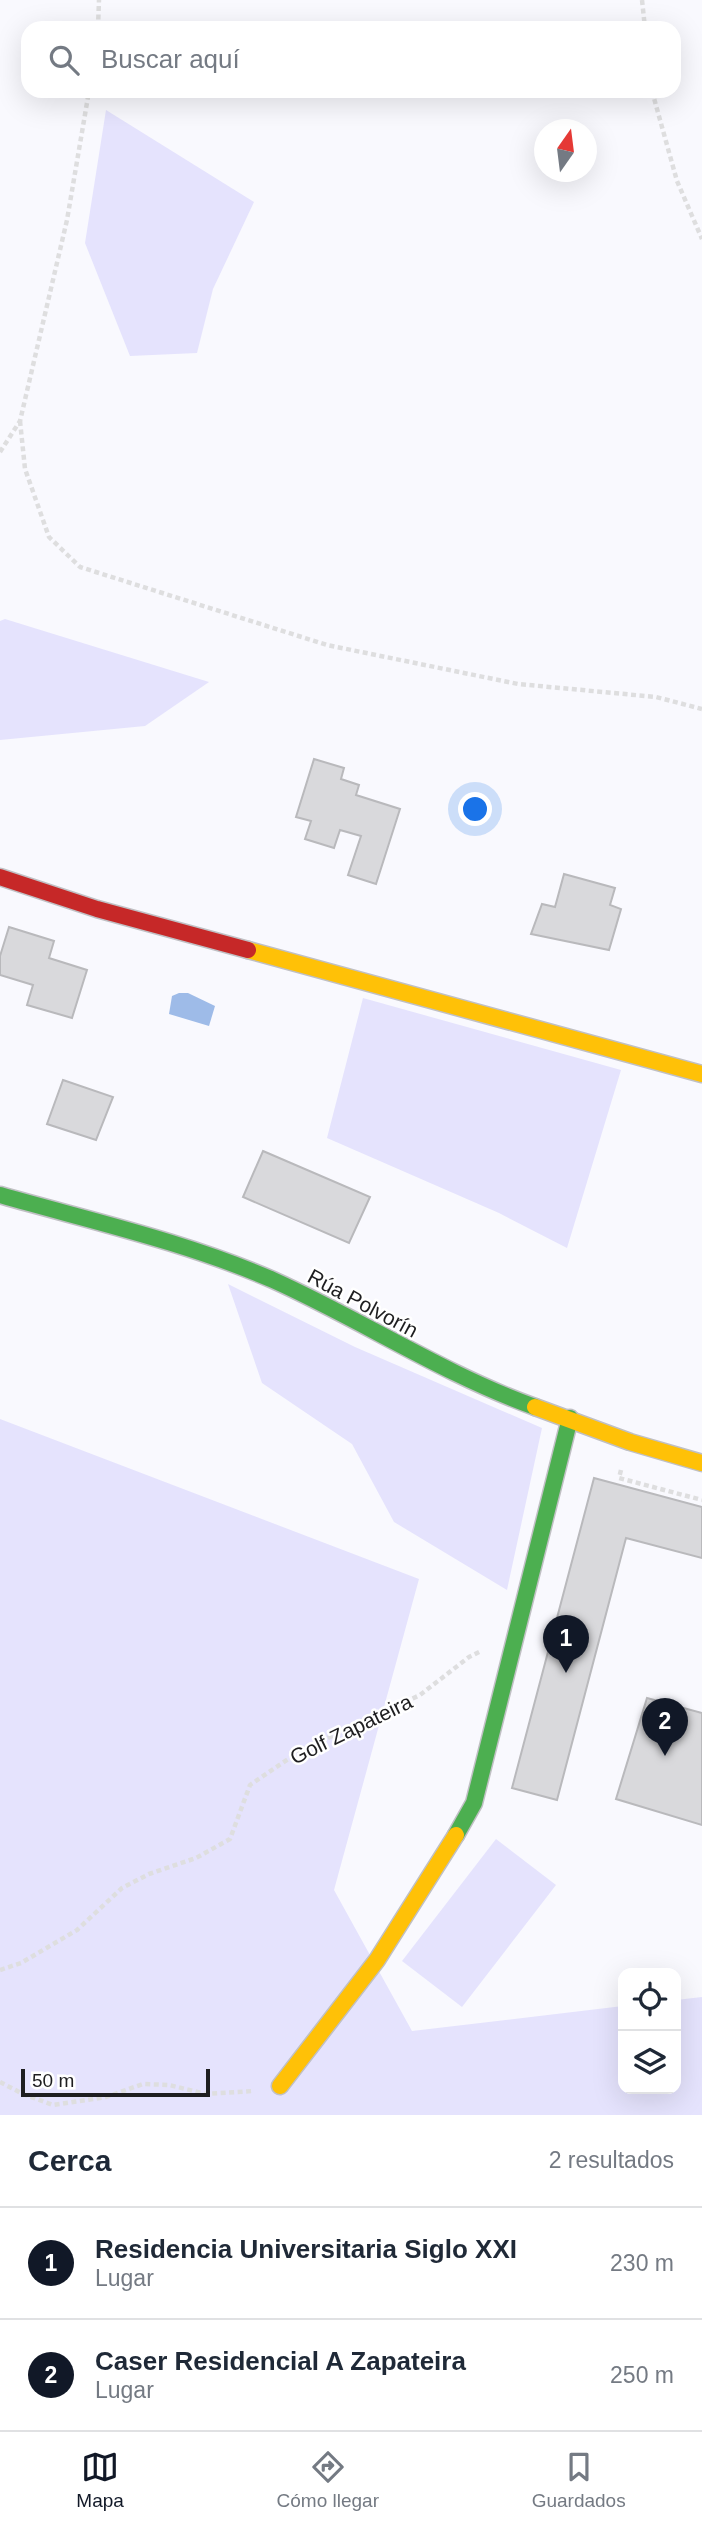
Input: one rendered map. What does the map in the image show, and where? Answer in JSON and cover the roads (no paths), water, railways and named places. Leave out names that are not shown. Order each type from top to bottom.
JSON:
[{"type":"street","points":[[0,877],[97,909],[702,1074]]},
{"type":"street","name":"Rúa Polvorín","points":[[0,1195],[217,1257],[275,1281],[485,1389],[570,1418],[629,1442],[702,1463]]},
{"type":"street","points":[[280,2086],[377,1960],[437,1868],[474,1803],[570,1418]]},
{"type":"water","points":[[188,993],[215,1006],[209,1026],[169,1014],[172,996]]},
{"type":"place","name":"Residencia Universitaria Siglo XXI","points":[[566,1673]]},
{"type":"place","name":"Caser Residencial A Zapateira","points":[[665,1756]]}]
